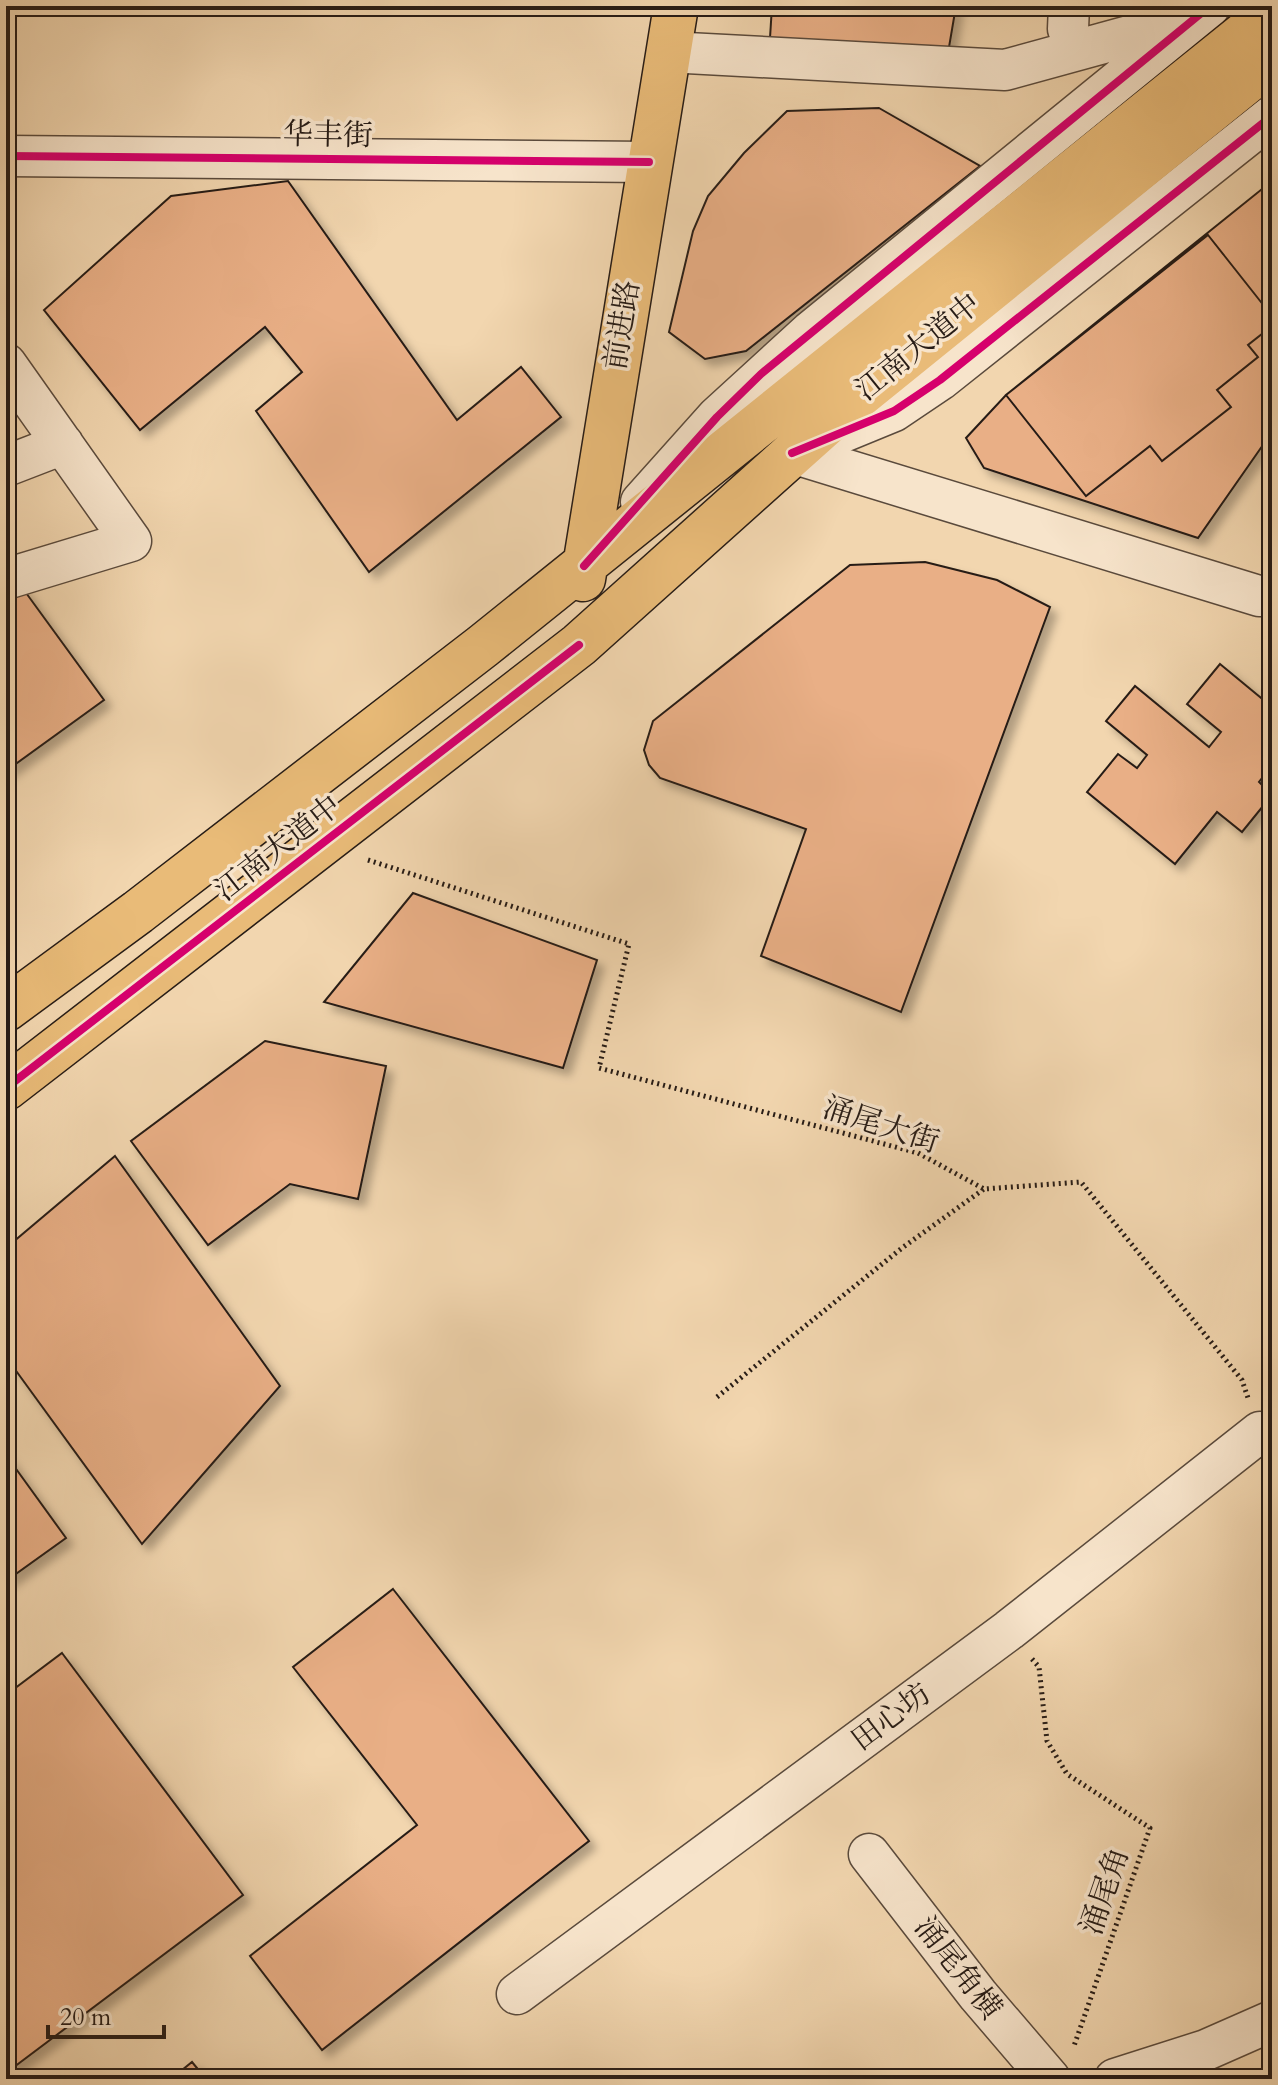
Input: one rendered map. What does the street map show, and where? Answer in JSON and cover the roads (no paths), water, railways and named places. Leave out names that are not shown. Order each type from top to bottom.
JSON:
[{"type":"main road","name":"前进路","points":[[579,645],[584,566],[676,6]]},
{"type":"main road","name":"江南大道中","points":[[6,1009],[138,912],[584,566],[1272,12]]},
{"type":"main road","name":"江南大道中","points":[[6,1088],[579,645],[792,453],[1272,61]]},
{"type":"street","points":[[668,52],[1005,70],[1203,12]]},
{"type":"street","points":[[584,566],[717,417],[761,374],[1203,12]]},
{"type":"street","points":[[792,453],[894,411],[940,380],[1272,116]]},
{"type":"street","name":"华丰街","points":[[6,156],[649,162]]},
{"type":"street","points":[[6,364],[131,541],[6,579]]},
{"type":"street","points":[[6,466],[63,444]]},
{"type":"street","points":[[792,453],[1259,596],[1272,595]]},
{"type":"street","name":"田心坊","points":[[517,1994],[1009,1630],[1260,1432]]},
{"type":"street","name":"涌尾角横","points":[[869,1854],[978,1995],[1062,2065]]},
{"type":"street","points":[[1115,2079],[1206,2050],[1272,2021]]}]
